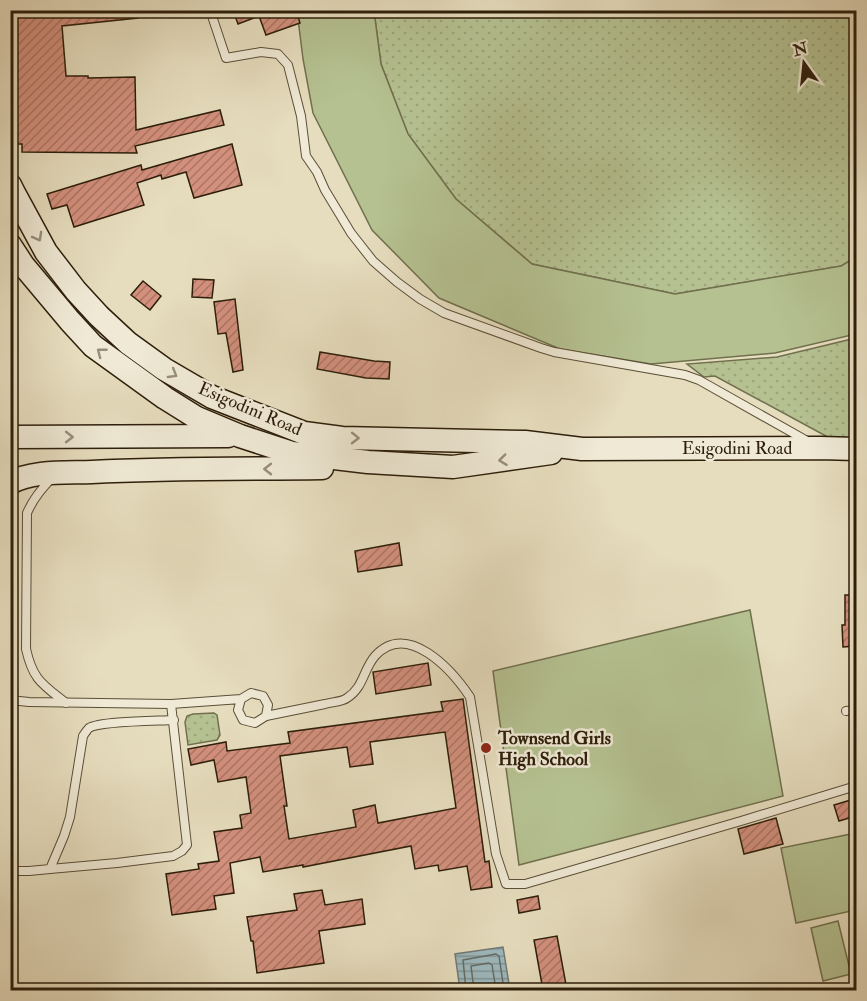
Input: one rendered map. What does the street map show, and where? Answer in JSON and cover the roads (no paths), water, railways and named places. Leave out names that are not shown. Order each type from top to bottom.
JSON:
[{"type":"main road","name":"Esigodini Road","points":[[10,185],[46,252],[76,291],[128,343],[164,369],[212,398],[304,433],[342,438],[525,442],[582,449],[856,449]]},
{"type":"main road","name":"Esigodini Road","points":[[10,245],[22,265],[93,346],[196,418],[240,435],[292,453],[368,462],[453,466],[582,449]]},
{"type":"main road","points":[[10,437],[304,433]]},
{"type":"main road","points":[[10,483],[18,478],[36,474],[135,470],[453,466]]},
{"type":"lane","points":[[210,10],[226,58],[261,52],[278,54],[288,65],[301,116],[306,156],[325,190],[351,232],[373,261],[420,299],[444,313],[554,352],[685,375],[699,380],[820,448]]},
{"type":"lane","points":[[57,473],[39,493],[27,513],[26,649],[30,666],[37,678],[66,703]]},
{"type":"lane","points":[[241,699],[238,710],[243,720],[255,723],[266,717],[346,699],[360,687],[374,658],[386,646],[397,643],[410,645],[426,652],[446,666],[470,697],[496,854],[506,884],[525,884],[856,786]]},
{"type":"lane","points":[[10,700],[171,704],[241,699],[251,693],[263,696],[268,705],[266,717]]},
{"type":"lane","points":[[10,878],[28,872],[50,869],[173,856],[182,851],[186,845],[171,704]]},
{"type":"lane","points":[[846,711],[856,710]]},
{"type":"lane","points":[[50,869],[70,817],[83,736],[88,729],[116,723],[174,720]]},
{"type":"lane","points":[[10,871],[28,872]]},
{"type":"water","points":[[503,947],[510,990],[460,990],[455,954]]},
{"type":"place","name":"Townsend Girls High School","points":[[486,748]]}]
